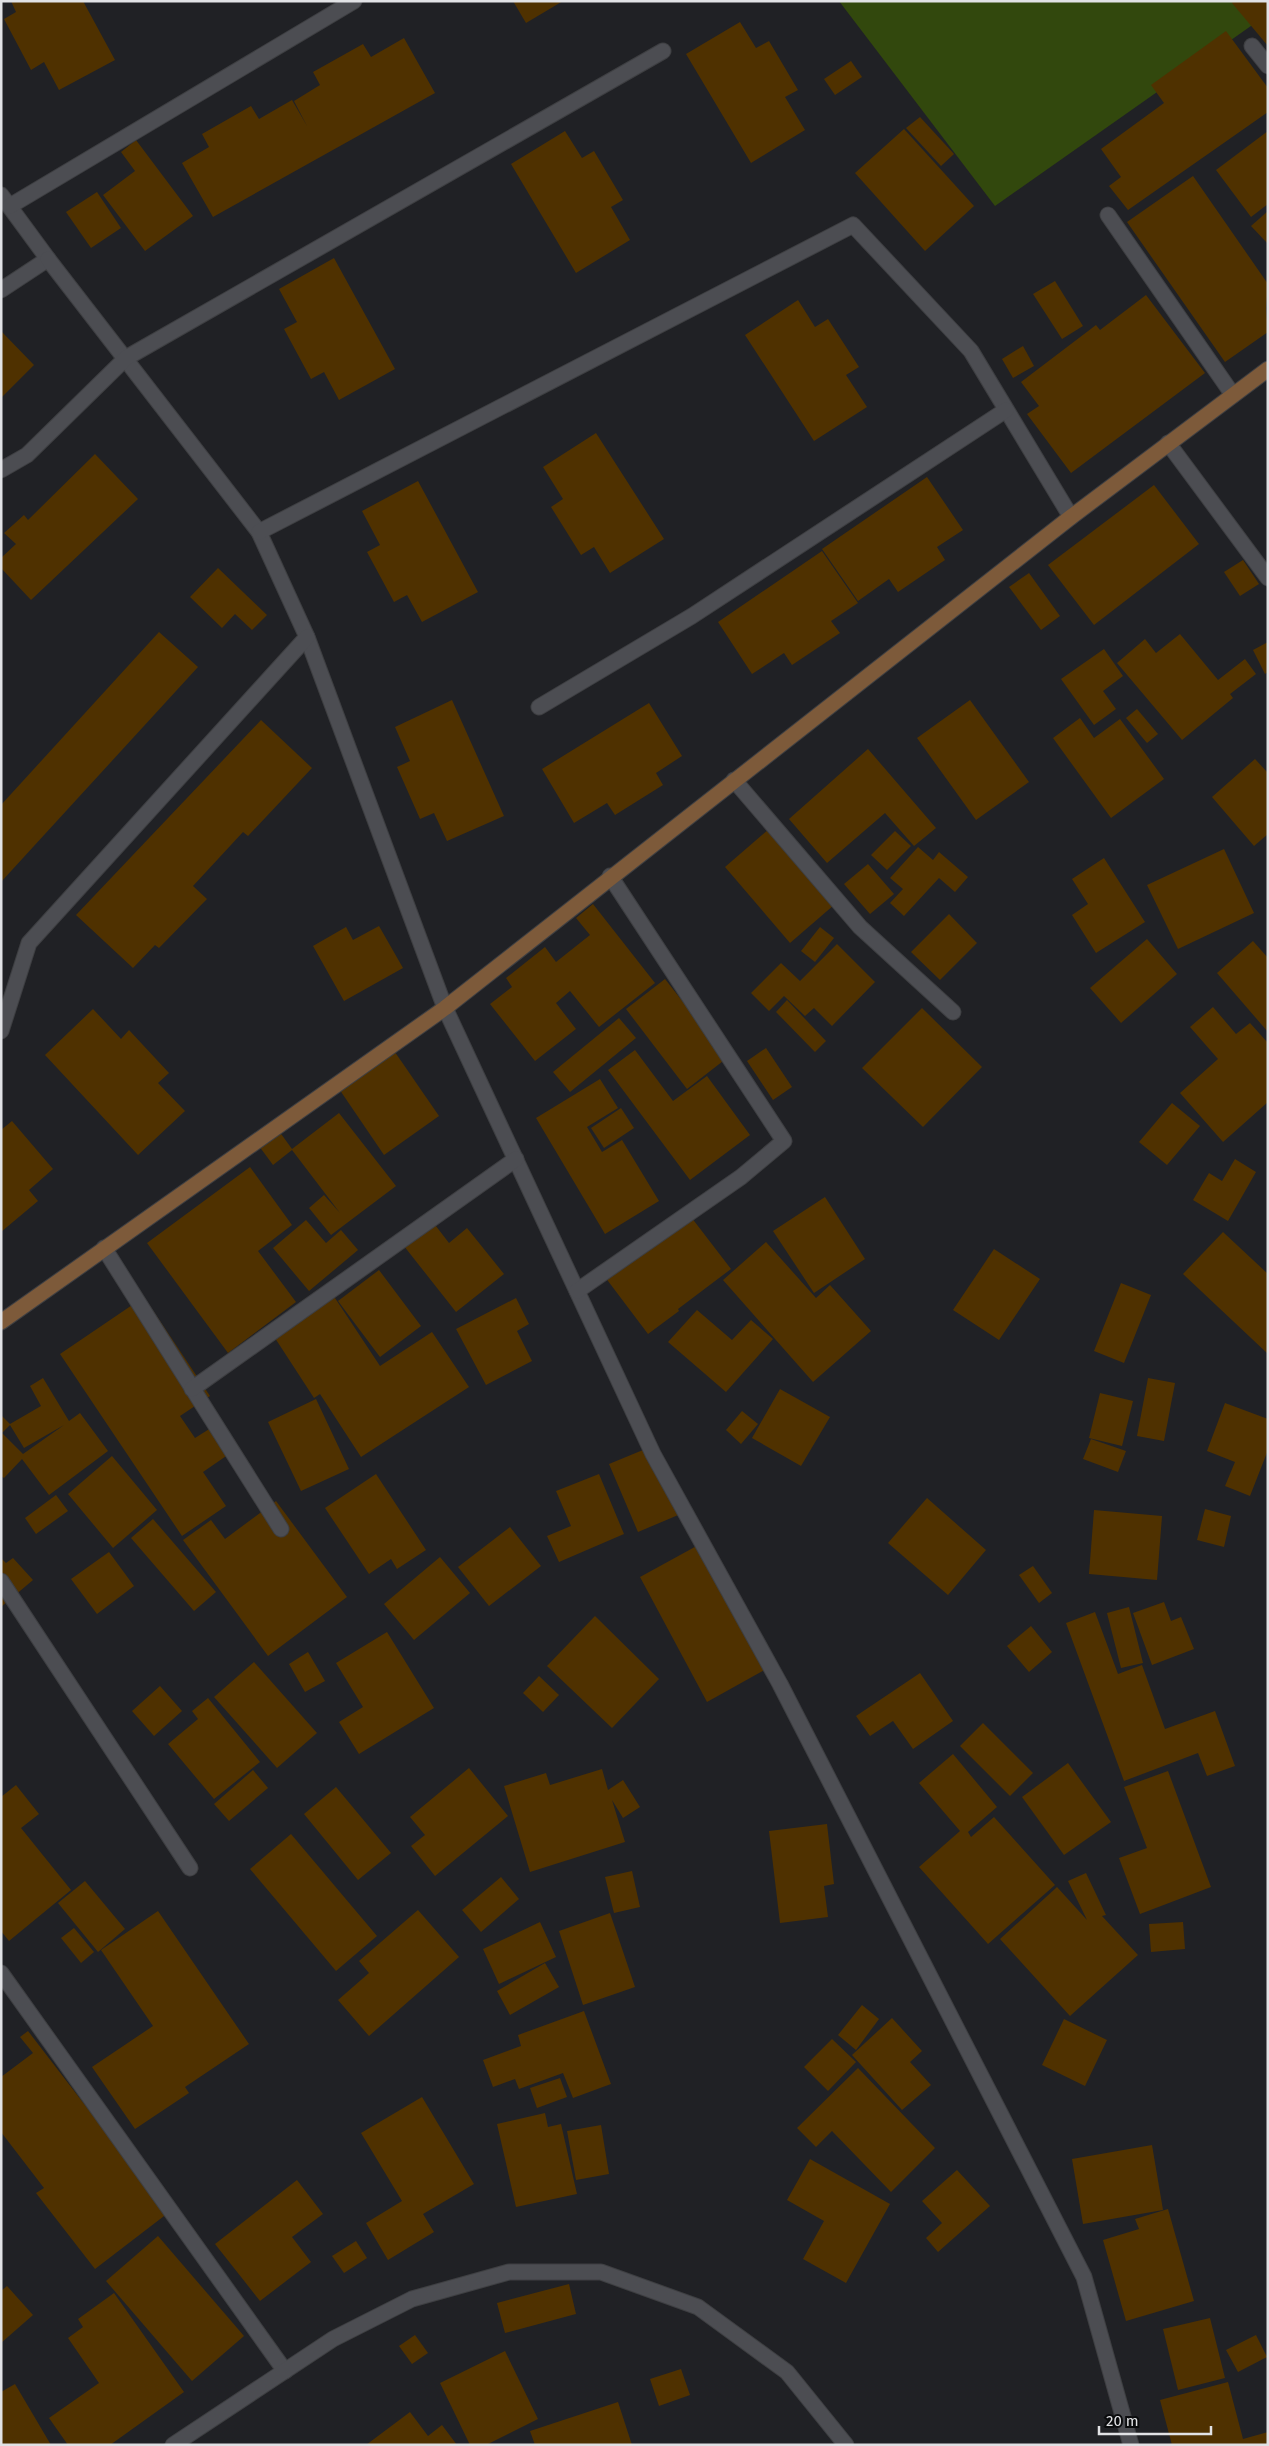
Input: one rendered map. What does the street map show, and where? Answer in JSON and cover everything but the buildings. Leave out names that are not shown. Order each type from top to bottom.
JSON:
[{"type":"street","points":[[354,1],[6,201],[48,259],[260,532],[307,637],[446,1008],[653,1454],[780,1684],[1084,2277],[1131,2445]]},
{"type":"street","points":[[1252,46],[1268,66]]},
{"type":"street","points":[[1,470],[27,455],[126,358],[663,51]]},
{"type":"street","points":[[1108,215],[1233,394]]},
{"type":"street","points":[[260,532],[853,225],[971,351],[1071,517]]},
{"type":"street","points":[[1,290],[48,259]]},
{"type":"street","points":[[1,1322],[446,1008],[610,876],[1071,517],[1268,368]]},
{"type":"street","points":[[539,707],[692,616],[1006,410]]},
{"type":"street","points":[[1168,444],[1268,578]]},
{"type":"street","points":[[1,1032],[29,943],[307,637]]},
{"type":"street","points":[[734,780],[860,927],[953,1012]]},
{"type":"street","points":[[577,1291],[741,1177],[784,1141],[610,876]]},
{"type":"street","points":[[192,1389],[516,1159]]},
{"type":"street","points":[[104,1248],[281,1529]]},
{"type":"street","points":[[1,1581],[190,1868]]},
{"type":"street","points":[[1,1973],[285,2371]]},
{"type":"street","points":[[173,2445],[333,2339],[412,2299],[509,2272],[601,2272],[698,2307],[787,2372],[846,2445]]},
{"type":"green space","points":[[839,1],[1268,1],[1268,14],[995,206]]}]
